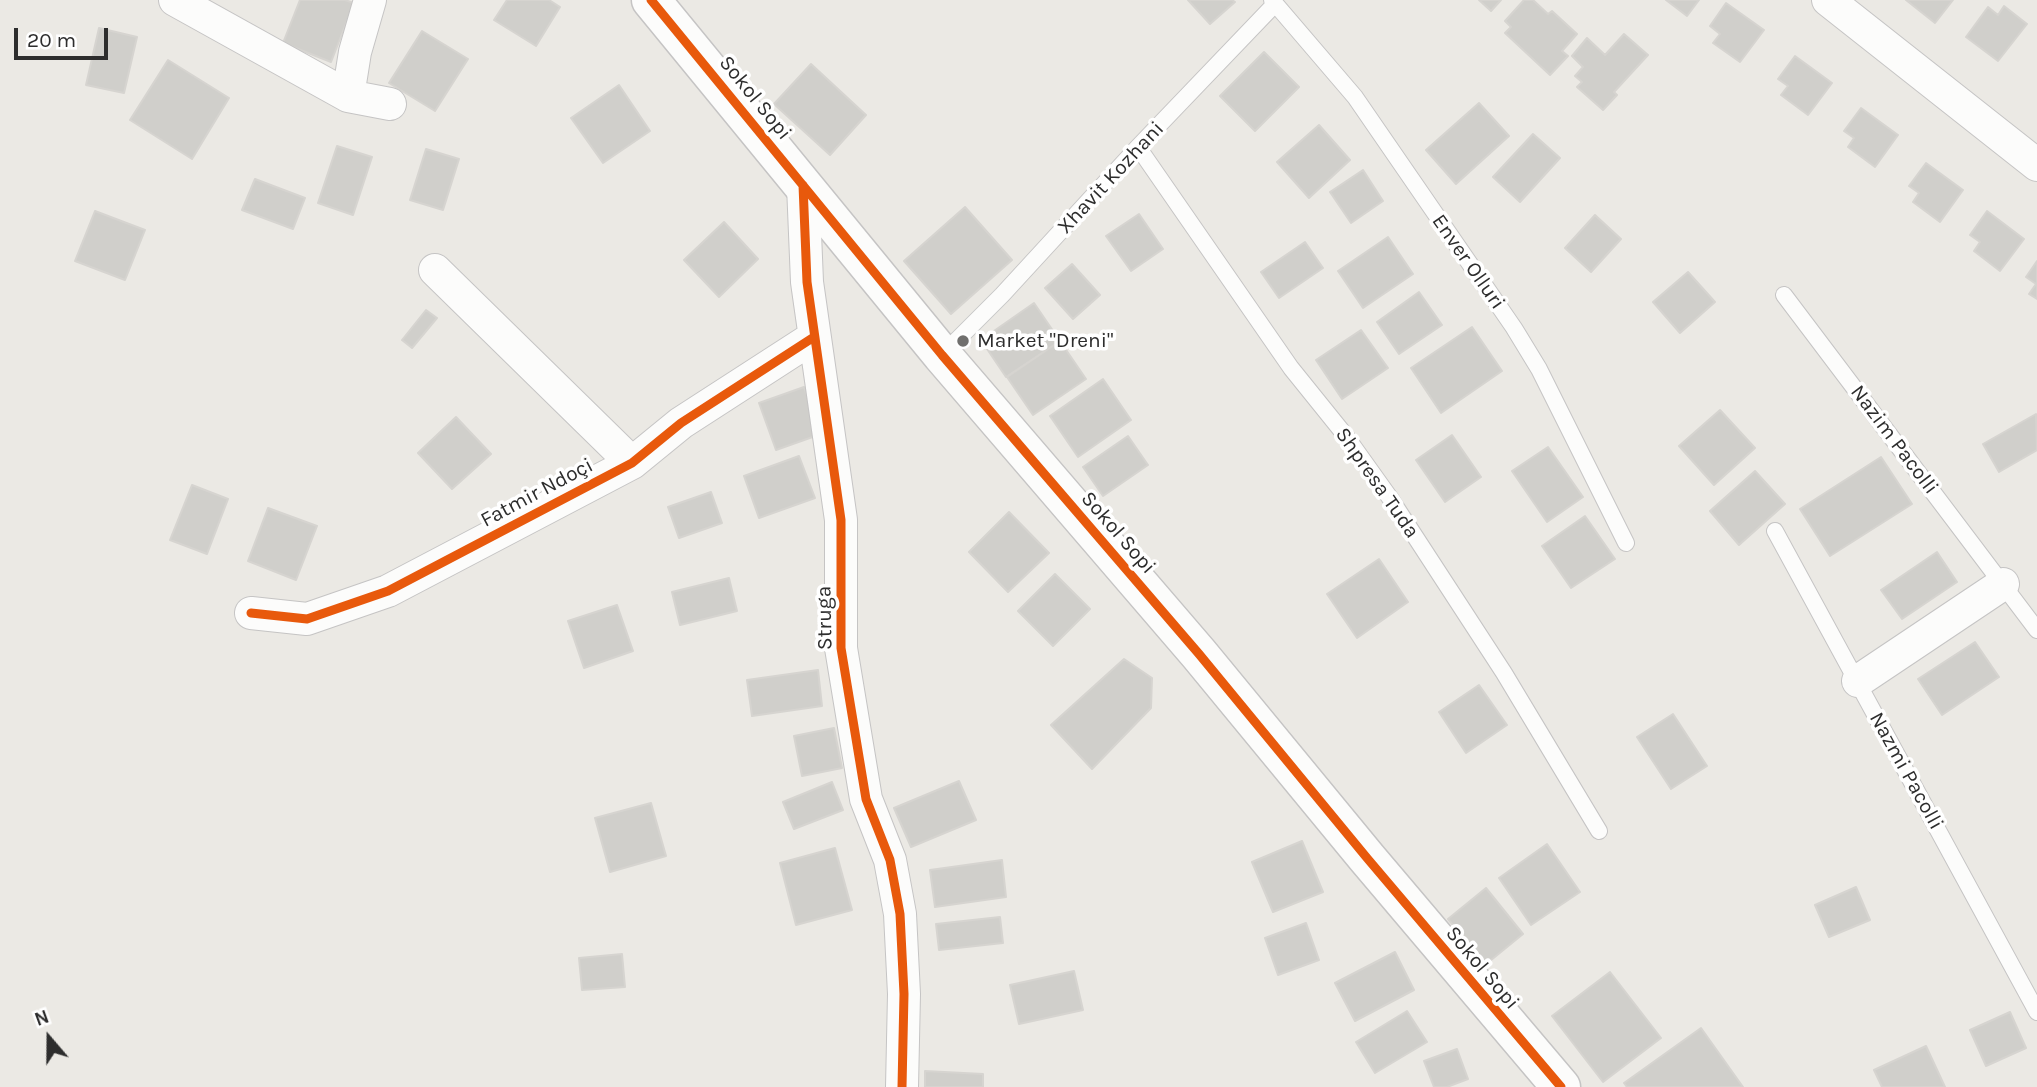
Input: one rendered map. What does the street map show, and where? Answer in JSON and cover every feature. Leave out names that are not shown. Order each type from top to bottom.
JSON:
[{"type":"street","points":[[175,0],[348,96],[390,104]]},
{"type":"street","points":[[348,96],[358,39],[370,0]]},
{"type":"street","name":"Sokol Sopi","points":[[651,0],[942,355],[1199,654],[1375,869],[1561,1087]]},
{"type":"street","points":[[1828,0],[2037,165]]},
{"type":"street","name":"Struga","points":[[803,185],[807,282],[841,520],[841,648],[866,799],[890,860],[900,914],[904,994],[902,1087]]},
{"type":"street","name":"Fatmir Ndoçi","points":[[435,270],[632,463]]},
{"type":"street","name":"Fatmir Ndoçi","points":[[251,613],[307,620],[388,591],[632,463],[681,423],[814,337]]},
{"type":"street","points":[[1858,681],[2003,584]]},
{"type":"lane","name":"Xhavit Kozhani","points":[[942,355],[1002,295],[1274,2]]},
{"type":"lane","name":"Enver Olluri","points":[[1274,2],[1355,97],[1514,328],[1539,369],[1626,543]]},
{"type":"lane","name":"Shpresa Tuda","points":[[1138,147],[1291,368],[1345,435],[1390,498],[1504,673],[1599,831]]},
{"type":"lane","name":"Nazim Pacolli","points":[[1784,295],[2037,630]]},
{"type":"lane","name":"Nazmi Pacolli","points":[[1774,531],[2037,1012]]},
{"type":"building","points":[[300,0],[345,0],[354,3],[331,62],[283,43]]},
{"type":"building","points":[[507,0],[549,0],[560,7],[536,46],[494,20]]},
{"type":"building","points":[[1188,0],[1232,0],[1235,2],[1210,24]]},
{"type":"building","points":[[1479,0],[1501,0],[1491,11]]},
{"type":"building","points":[[1524,0],[1533,0],[1548,14],[1552,11],[1577,34],[1562,51],[1568,56],[1550,75],[1505,33],[1511,27],[1505,21]]},
{"type":"building","points":[[1666,0],[1699,0],[1687,16]]},
{"type":"building","points":[[1906,0],[1953,0],[1935,23]]},
{"type":"building","points":[[1726,3],[1764,30],[1740,62],[1713,43],[1720,34],[1710,26]]},
{"type":"building","points":[[2004,6],[2027,24],[1998,61],[1966,37],[1988,7],[1998,15]]},
{"type":"building","points":[[99,28],[137,37],[124,93],[86,85]]},
{"type":"building","points":[[422,31],[468,59],[435,111],[389,83]]},
{"type":"building","points":[[1624,34],[1648,55],[1614,92],[1617,95],[1603,110],[1577,87],[1582,82],[1575,76],[1583,67],[1572,56],[1587,38],[1605,55]]},
{"type":"building","points":[[1264,52],[1299,87],[1255,131],[1220,96]]},
{"type":"building","points":[[1795,56],[1832,83],[1808,115],[1781,95],[1788,86],[1778,79]]},
{"type":"building","points":[[168,60],[229,98],[192,159],[130,120]]},
{"type":"building","points":[[811,64],[866,115],[830,155],[774,104]]},
{"type":"building","points":[[619,85],[650,131],[603,163],[571,118]]},
{"type":"building","points":[[1479,103],[1509,136],[1456,184],[1426,150]]},
{"type":"building","points":[[1861,108],[1898,135],[1875,167],[1848,147],[1854,138],[1844,131]]},
{"type":"building","points":[[1319,125],[1350,160],[1309,198],[1277,162]]},
{"type":"building","points":[[1533,134],[1560,158],[1520,202],[1493,177]]},
{"type":"building","points":[[337,146],[372,157],[353,215],[318,203]]},
{"type":"building","points":[[426,149],[459,159],[443,210],[410,200]]},
{"type":"building","points":[[1926,163],[1963,190],[1940,222],[1913,202],[1919,193],[1909,186]]},
{"type":"building","points":[[1363,170],[1383,201],[1351,223],[1330,192]]},
{"type":"building","points":[[255,179],[305,198],[293,229],[242,210]]},
{"type":"building","points":[[965,207],[1012,260],[951,314],[904,261]]},
{"type":"building","points":[[95,211],[145,230],[125,280],[75,261]]},
{"type":"building","points":[[1987,211],[2024,239],[2000,271],[1974,251],[1980,242],[1970,235]]},
{"type":"building","points":[[1139,214],[1163,249],[1131,271],[1106,236]]},
{"type":"building","points":[[1595,215],[1621,239],[1591,272],[1565,248]]},
{"type":"building","points":[[724,222],[758,259],[719,297],[684,260]]},
{"type":"building","points":[[1388,237],[1413,274],[1363,308],[1338,271]]},
{"type":"building","points":[[1305,242],[1323,268],[1279,298],[1261,272]]},
{"type":"building","points":[[2037,261],[2037,299],[2029,294],[2036,284],[2026,277]]},
{"type":"building","points":[[1072,264],[1100,295],[1073,319],[1045,288]]},
{"type":"building","points":[[1688,272],[1715,302],[1680,333],[1653,302]]},
{"type":"building","points":[[1419,292],[1442,325],[1399,354],[1377,322]]},
{"type":"building","points":[[1034,303],[1060,341],[1006,377],[981,340]]},
{"type":"building","points":[[426,310],[437,318],[412,348],[402,340]]},
{"type":"building","points":[[1472,327],[1502,371],[1441,413],[1411,368]]},
{"type":"building","points":[[1361,330],[1388,368],[1342,399],[1316,360]]},
{"type":"building","points":[[1060,341],[1086,379],[1033,415],[1007,377]]},
{"type":"building","points":[[1103,379],[1131,420],[1078,457],[1050,416]]},
{"type":"building","points":[[804,387],[821,434],[776,450],[759,403]]},
{"type":"building","points":[[1720,410],[1755,448],[1714,485],[1679,446]]},
{"type":"building","points":[[2036,414],[2037,450],[1999,472],[1983,444]]},
{"type":"building","points":[[456,417],[491,454],[452,489],[418,453]]},
{"type":"building","points":[[1452,435],[1481,477],[1445,502],[1416,460]]},
{"type":"building","points":[[1128,436],[1148,465],[1103,496],[1083,467]]},
{"type":"building","points":[[1548,447],[1583,497],[1547,522],[1512,471]]},
{"type":"building","points":[[799,456],[815,498],[759,518],[744,476]]},
{"type":"building","points":[[1881,457],[1912,504],[1830,556],[1800,509]]},
{"type":"building","points":[[1755,471],[1785,504],[1739,545],[1710,511]]},
{"type":"building","points":[[192,485],[228,499],[207,554],[170,540]]},
{"type":"building","points":[[711,492],[722,523],[679,538],[668,507]]},
{"type":"building","points":[[268,508],[317,526],[296,580],[248,561]]},
{"type":"building","points":[[1009,512],[1049,553],[1008,592],[969,552]]},
{"type":"building","points":[[1585,516],[1615,559],[1571,588],[1542,546]]},
{"type":"building","points":[[1937,552],[1957,582],[1902,619],[1881,590]]},
{"type":"building","points":[[1379,559],[1408,602],[1357,638],[1327,594]]},
{"type":"building","points":[[1055,574],[1090,609],[1053,646],[1018,611]]},
{"type":"building","points":[[729,578],[737,611],[680,625],[672,592]]},
{"type":"building","points":[[617,605],[633,651],[584,668],[568,621]]},
{"type":"building","points":[[1975,642],[1999,677],[1942,715],[1918,679]]},
{"type":"building","points":[[1124,659],[1152,678],[1151,708],[1092,769],[1051,725]]},
{"type":"building","points":[[818,670],[822,706],[752,716],[747,680]]},
{"type":"building","points":[[1479,685],[1507,725],[1466,753],[1439,712]]},
{"type":"building","points":[[1673,714],[1707,766],[1671,789],[1637,737]]},
{"type":"building","points":[[834,728],[842,768],[802,776],[794,736]]},
{"type":"building","points":[[959,781],[976,820],[911,847],[894,808]]},
{"type":"building","points":[[832,782],[843,810],[794,829],[783,802]]},
{"type":"building","points":[[651,803],[666,856],[610,872],[595,818]]},
{"type":"building","points":[[1302,841],[1323,892],[1273,912],[1252,862]]},
{"type":"building","points":[[1547,844],[1580,892],[1531,925],[1499,878]]},
{"type":"building","points":[[835,848],[852,910],[796,925],[780,863]]},
{"type":"building","points":[[1002,860],[1006,897],[935,907],[930,870]]},
{"type":"building","points":[[1856,887],[1870,920],[1829,937],[1815,905]]},
{"type":"building","points":[[1486,888],[1523,934],[1485,965],[1448,919]]},
{"type":"building","points":[[1000,917],[1003,943],[939,950],[936,924]]},
{"type":"building","points":[[1306,923],[1319,960],[1278,975],[1265,938]]},
{"type":"building","points":[[1395,952],[1414,990],[1355,1021],[1335,983]]},
{"type":"building","points":[[622,954],[625,987],[582,990],[579,958]]},
{"type":"building","points":[[1074,971],[1083,1010],[1019,1024],[1010,985]]},
{"type":"building","points":[[1610,972],[1661,1038],[1603,1082],[1552,1016]]},
{"type":"building","points":[[1407,1011],[1427,1042],[1375,1073],[1356,1042]]},
{"type":"building","points":[[2010,1012],[2026,1048],[1986,1066],[1970,1030]]},
{"type":"building","points":[[1701,1028],[1743,1087],[1627,1087],[1624,1083]]},
{"type":"building","points":[[1926,1046],[1945,1087],[1882,1087],[1874,1070]]},
{"type":"building","points":[[1457,1049],[1468,1079],[1447,1087],[1434,1087],[1424,1061]]},
{"type":"building","points":[[925,1071],[983,1074],[983,1087],[925,1087]]},
{"type":"cycle path","points":[[651,0],[942,355],[1199,654],[1561,1087]]},
{"type":"cycle path","points":[[803,185],[807,282],[841,520],[841,648],[866,799],[890,860],[900,914],[904,994],[902,1087]]},
{"type":"cycle path","points":[[251,613],[307,619],[388,591],[632,463],[681,423],[814,337]]},
{"type":"place","name":"Market \"Dreni\"","points":[[963,341]]}]
